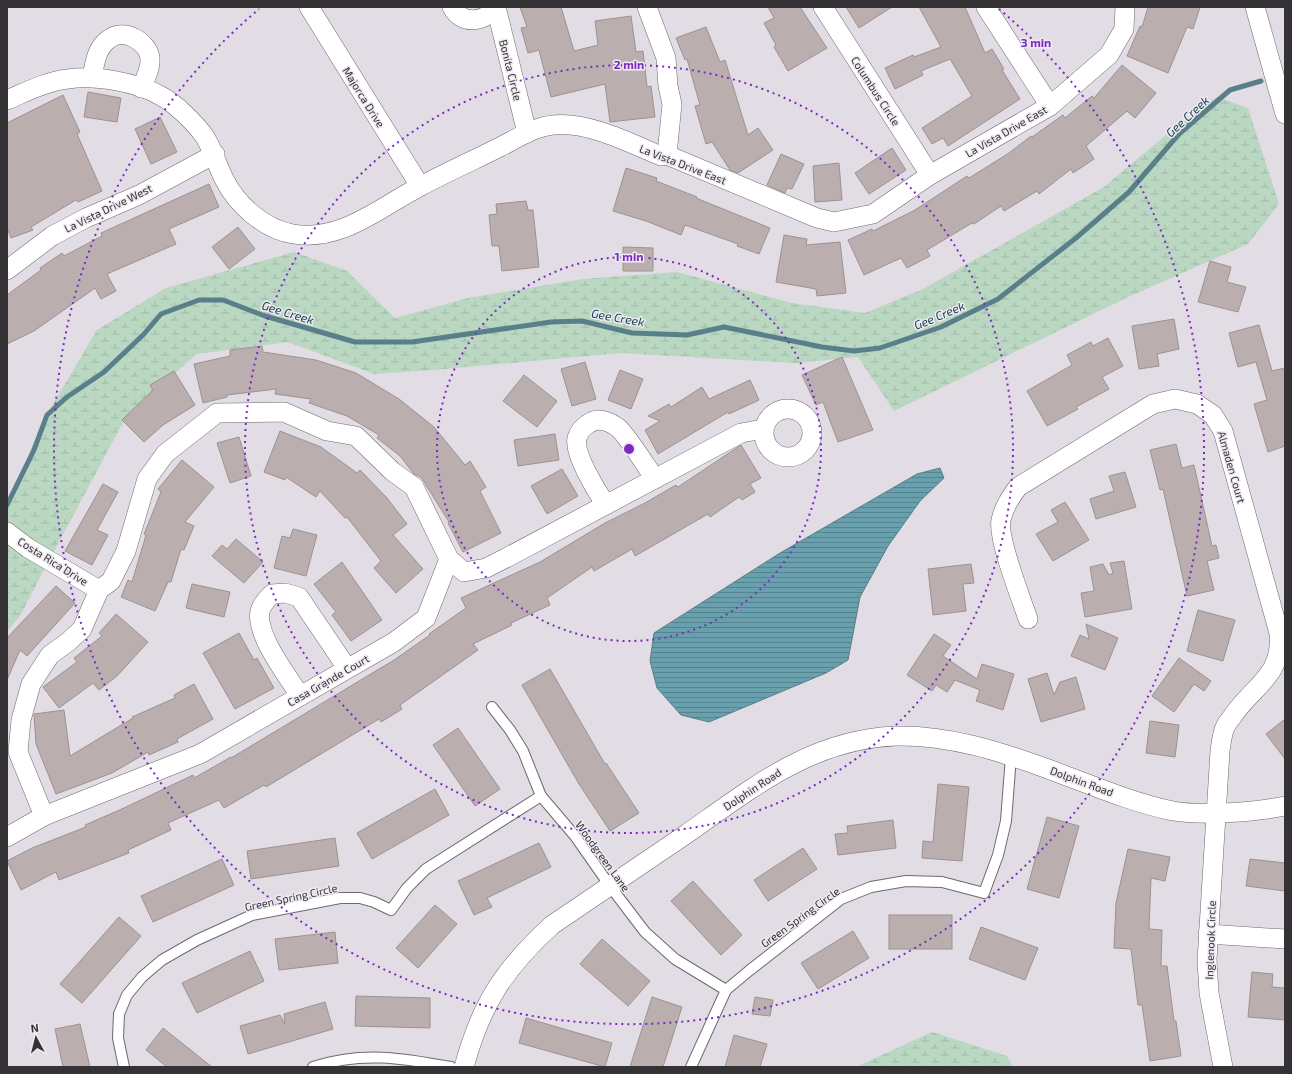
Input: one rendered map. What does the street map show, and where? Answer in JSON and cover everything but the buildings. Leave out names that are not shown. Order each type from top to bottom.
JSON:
[{"type":"street","name":"Majorca Drive","points":[[309,7],[420,186]]},
{"type":"street","name":"Bonita Circle","points":[[452,7],[460,16],[468,20],[484,18],[491,14],[496,7]]},
{"type":"street","name":"Bonita Circle","points":[[496,7],[527,133]]},
{"type":"street","points":[[647,7],[666,58],[672,104],[667,155]]},
{"type":"street","name":"Columbus Circle","points":[[823,7],[930,175]]},
{"type":"street","points":[[986,7],[1050,106]]},
{"type":"street","name":"La Vista Drive East","points":[[141,88],[161,96],[189,119],[204,136],[215,154],[224,180],[245,208],[273,229],[292,234],[306,235],[332,233],[344,229],[420,186],[527,133],[553,125],[592,128],[661,156],[667,155],[791,208],[817,218],[834,222],[873,214],[930,175],[1050,106],[1109,55],[1124,29],[1125,7]]},
{"type":"street","points":[[1255,7],[1285,114]]},
{"type":"street","points":[[7,100],[40,86],[67,79],[92,77],[141,88],[150,59],[145,46],[128,35],[118,35],[109,38],[96,54],[92,77]]},
{"type":"street","name":"La Vista Drive West","points":[[7,270],[52,236],[86,218],[139,195],[215,154]]},
{"type":"street","name":"Almaden Court","points":[[1028,619],[1002,538],[1000,521],[1007,502],[1018,487],[1153,404],[1176,399],[1197,404],[1213,415],[1223,431],[1279,633],[1280,646],[1274,666],[1263,683],[1238,707],[1224,729],[1220,751],[1217,813]]},
{"type":"street","points":[[44,816],[18,752],[21,720],[31,684],[50,655],[68,642],[82,629],[99,590],[111,581],[126,550],[147,479],[165,454],[217,413],[284,412],[327,431],[356,436],[392,471],[414,487],[449,559],[464,572],[486,568],[741,433],[763,429]]},
{"type":"street","points":[[606,505],[592,483],[581,458],[577,439],[582,428],[592,421],[603,420],[618,427],[655,479]]},
{"type":"street","name":"Costa Rica Drive","points":[[7,532],[28,548],[99,590]]},
{"type":"street","name":"Casa Grande Court","points":[[7,837],[44,816],[200,754],[394,642],[426,618],[449,559]]},
{"type":"street","points":[[300,696],[266,639],[261,626],[260,612],[262,606],[272,594],[285,593],[299,597],[348,668]]},
{"type":"street","name":"Dolphin Road","points":[[464,1067],[472,1038],[482,1012],[500,982],[525,950],[552,925],[775,773],[820,751],[858,741],[895,736],[930,737],[973,744],[1145,804],[1176,811],[1217,813],[1285,806]]},
{"type":"street","name":"Inglenook Circle","points":[[1217,813],[1207,960],[1208,993],[1223,1067]]},
{"type":"street","points":[[1208,934],[1285,938]]},
{"type":"lane","name":"Woodgreen Lane","points":[[492,707],[510,730],[523,751],[541,796],[575,836],[645,932],[675,959],[726,990]]},
{"type":"lane","name":"Green Spring Circle","points":[[691,1067],[726,990],[841,899],[871,887],[906,881],[942,882],[984,893],[998,855],[1006,821],[1011,756]]},
{"type":"lane","name":"Green Spring Circle","points":[[124,1067],[118,1038],[119,1014],[126,995],[142,977],[162,960],[197,940],[252,915],[340,898],[360,898],[374,902],[391,910],[407,888],[426,869],[541,796]]},
{"type":"lane","points":[[313,1067],[344,1059],[368,1057],[399,1058],[451,1067]]},
{"type":"green space","points":[[1217,97],[1248,108],[1279,204],[1248,244],[1128,297],[894,411],[858,357],[796,363],[620,353],[374,374],[288,342],[197,354],[127,415],[53,553],[32,540],[7,521],[7,510],[40,426],[97,330],[166,288],[294,252],[347,271],[395,318],[468,298],[583,279],[677,272],[792,303],[865,313],[923,289],[1104,187],[1167,134]]},
{"type":"green space","points":[[7,543],[45,568],[20,616],[7,631]]},
{"type":"green space","points":[[932,1032],[1007,1056],[1013,1067],[856,1067]]},
{"type":"water","points":[[940,468],[944,478],[920,501],[888,546],[860,597],[848,660],[826,673],[709,722],[681,715],[657,688],[650,661],[654,633],[780,553],[917,474]]},
{"type":"waterway","name":"Gee Creek","points":[[7,505],[34,450],[47,415],[67,397],[104,372],[144,334],[161,314],[199,300],[223,300],[265,316],[355,342],[412,342],[551,322],[582,321],[632,333],[687,335],[724,327],[822,347],[854,351],[880,348],[941,327],[998,299],[1076,238],[1129,192],[1179,134],[1230,90],[1261,81]]}]
